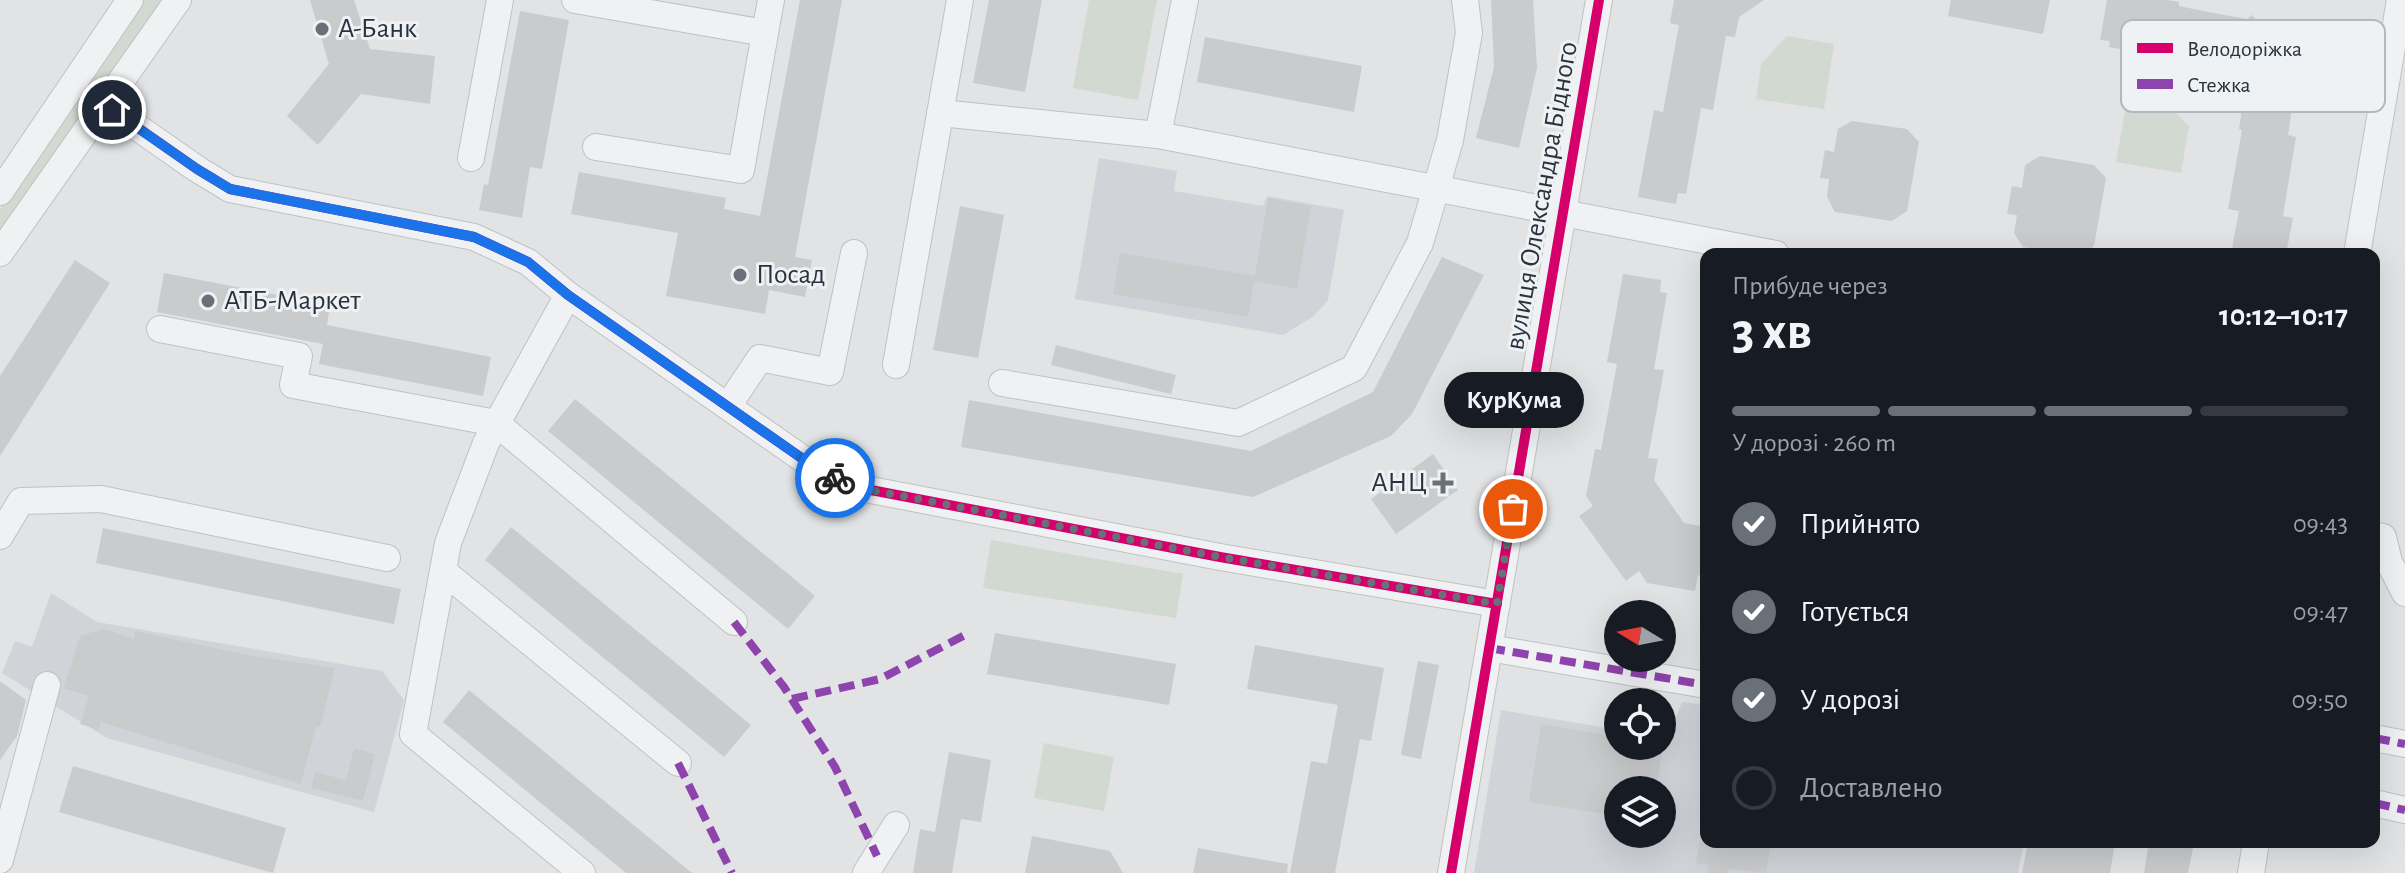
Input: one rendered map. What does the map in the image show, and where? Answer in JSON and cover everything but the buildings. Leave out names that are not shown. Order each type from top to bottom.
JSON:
[{"type":"street","points":[[0,191],[130,0]]},
{"type":"street","points":[[0,253],[178,0]]},
{"type":"street","points":[[471,158],[500,0]]},
{"type":"street","points":[[575,0],[652,7],[765,33]]},
{"type":"street","points":[[596,147],[741,170],[771,0]]},
{"type":"street","points":[[896,365],[960,0]]},
{"type":"street","points":[[1158,135],[1185,0]]},
{"type":"street","points":[[1002,383],[1238,423],[1354,368],[1420,243],[1450,140],[1469,33],[1465,0]]},
{"type":"street","name":"вулиця Олександра Бідного","points":[[1451,873],[1599,0]]},
{"type":"street","points":[[2385,89],[2400,0]]},
{"type":"street","points":[[104,104],[206,176],[230,189],[474,237],[528,262],[568,295],[823,473],[850,486],[1220,557],[1497,604]]},
{"type":"street","points":[[2358,248],[2381,112]]},
{"type":"street","points":[[940,113],[1158,135],[1744,248]]},
{"type":"street","points":[[728,406],[760,358],[830,372],[854,253]]},
{"type":"street","points":[[568,295],[486,443],[448,543],[413,734],[582,873]]},
{"type":"street","points":[[160,329],[299,356],[293,385],[496,423],[734,622]]},
{"type":"street","points":[[0,536],[21,501],[101,499],[387,558]]},
{"type":"street","points":[[2380,537],[2383,537],[2389,562],[2405,593]]},
{"type":"street","points":[[443,571],[678,763]]},
{"type":"street","points":[[1489,648],[1700,684]]},
{"type":"street","points":[[0,860],[6,806],[47,685]]},
{"type":"street","points":[[2380,739],[2405,744]]},
{"type":"street","points":[[2380,804],[2405,810]]},
{"type":"street","points":[[866,873],[896,825]]},
{"type":"street","points":[[2251,873],[2255,848]]},
{"type":"shaded area","points":[[143,0],[164,0],[0,237],[0,209]]},
{"type":"shaded area","points":[[1089,0],[1157,0],[1138,100],[1073,88]]},
{"type":"shaded area","points":[[1787,36],[1834,44],[1824,109],[1756,99],[1761,64]]},
{"type":"shaded area","points":[[2125,112],[2174,112],[2189,126],[2181,173],[2116,162]]},
{"type":"shaded area","points":[[1099,158],[1177,171],[1174,191],[1263,206],[1267,196],[1344,210],[1328,300],[1314,316],[1283,335],[1075,299]]},
{"type":"shaded area","points":[[991,540],[1183,574],[1176,618],[983,588]]},
{"type":"shaded area","points":[[51,593],[97,622],[382,671],[404,700],[374,812],[107,738],[2,673],[15,641],[32,647]]},
{"type":"shaded area","points":[[1682,702],[1700,704],[1700,848],[2023,848],[2018,873],[1474,873],[1501,710],[1604,728],[1604,760],[1676,760],[1676,717]]},
{"type":"shaded area","points":[[1044,743],[1114,757],[1104,811],[1034,798]]},
{"type":"marked path","points":[[734,622],[784,687],[835,767],[877,856]]},
{"type":"marked path","points":[[792,699],[880,679],[967,634]]},
{"type":"marked path","points":[[1489,648],[1700,684]]},
{"type":"marked path","points":[[2380,739],[2405,744]]},
{"type":"marked path","points":[[678,763],[732,873]]},
{"type":"marked path","points":[[2380,804],[2405,810]]},
{"type":"cycle path","points":[[1451,873],[1599,0]]},
{"type":"cycle path","points":[[104,104],[230,189],[474,237],[528,262],[568,295],[823,473],[850,486],[1220,557],[1497,604]]},
{"type":"way so far","points":[[835,478],[850,486],[1220,557],[1497,604],[1513,509]]},
{"type":"place","name":"А-Банк","points":[[322,29]]},
{"type":"place","name":"Посад","points":[[740,275]]},
{"type":"place","name":"АТБ-Маркет","points":[[208,301]]},
{"type":"place","name":"АНЦ","points":[[1443,483]]},
{"type":"place","name":"КурКума","points":[[1513,509]]},
{"type":"route","points":[[112,110],[215,182],[230,189],[474,237],[528,262],[568,295],[823,473],[835,478]]}]
